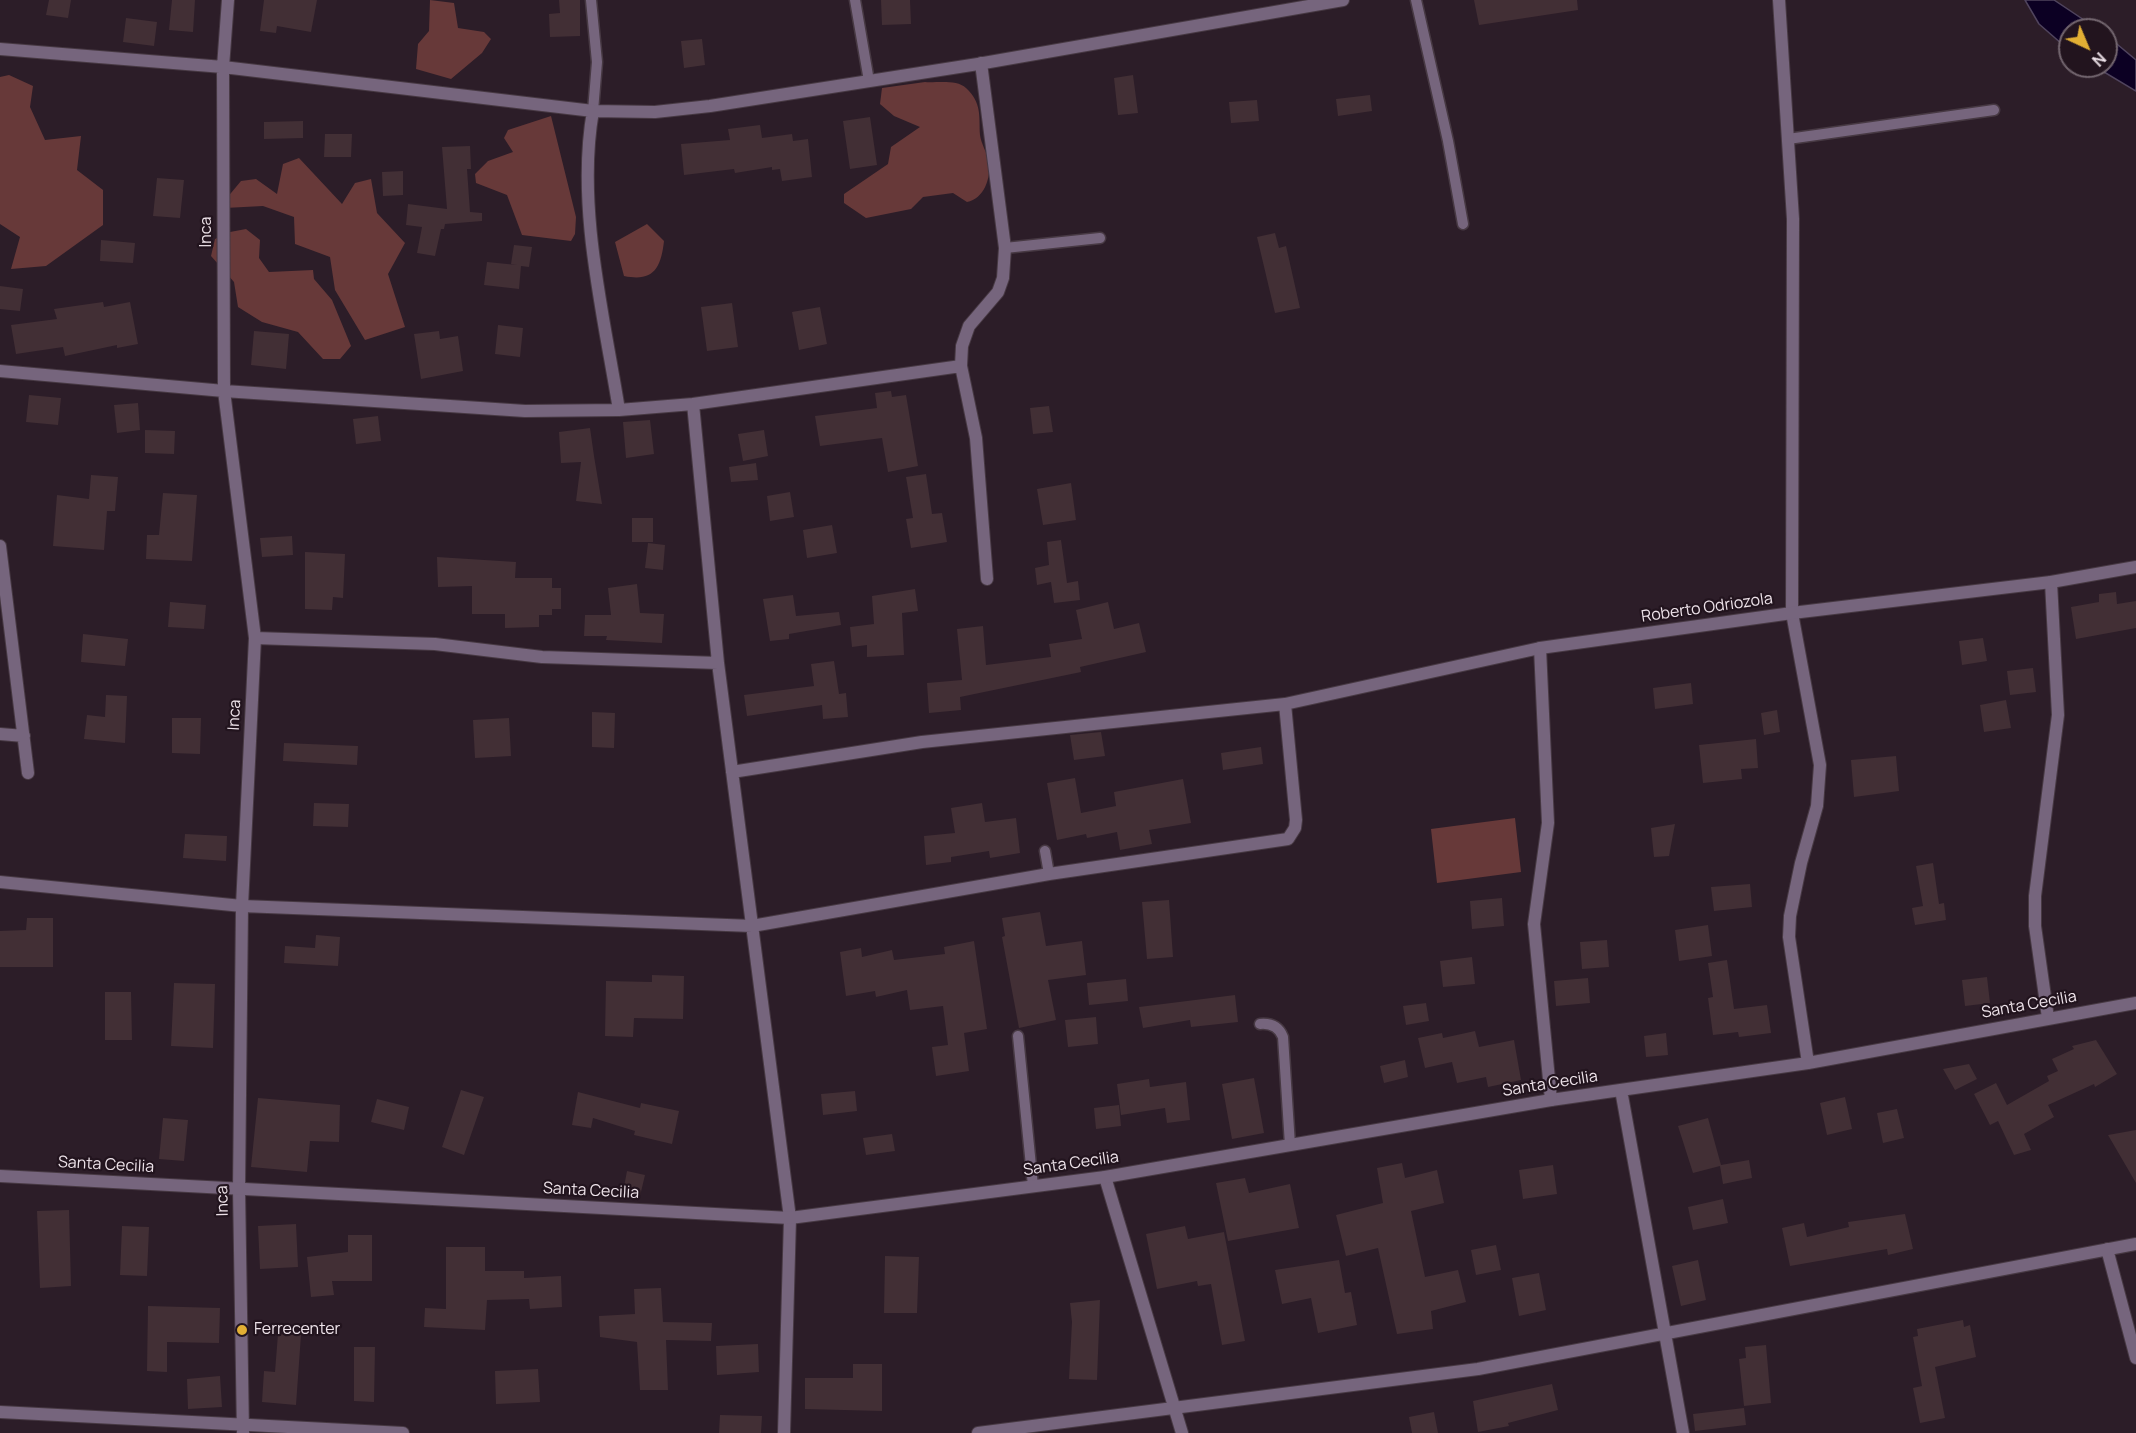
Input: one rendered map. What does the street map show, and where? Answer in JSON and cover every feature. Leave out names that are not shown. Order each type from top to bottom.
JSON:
[{"type":"street","name":"Inca","points":[[228,0],[223,67],[224,391],[255,638],[242,906],[239,1189],[243,1428]]},
{"type":"street","points":[[0,49],[223,67],[593,111],[655,112],[710,106],[981,63],[1343,0]]},
{"type":"street","points":[[1779,0],[1793,219],[1792,613],[1820,765],[1816,806],[1801,863],[1789,938],[1808,1063]]},
{"type":"street","points":[[981,63],[1005,249],[1003,278],[989,304],[969,326],[962,346],[961,366],[976,438],[987,579]]},
{"type":"street","points":[[593,111],[589,136],[590,204],[619,410]]},
{"type":"street","points":[[0,371],[224,391],[525,411],[619,410],[693,404],[961,366]]},
{"type":"street","points":[[693,404],[718,663],[790,1218],[784,1433]]},
{"type":"street","points":[[0,546],[28,772]]},
{"type":"street","name":"Roberto Odriozola","points":[[732,772],[922,742],[1285,704],[1540,648],[1792,613],[2050,582],[2136,567]]},
{"type":"street","points":[[2048,1018],[2035,926],[2034,896],[2058,715],[2050,582]]},
{"type":"street","points":[[255,638],[435,644],[542,657],[718,663]]},
{"type":"street","points":[[1540,648],[1548,823],[1534,924],[1551,1100]]},
{"type":"street","points":[[0,882],[242,906],[752,926],[1049,874],[1288,839],[1295,828],[1296,819],[1285,704]]},
{"type":"street","points":[[0,734],[24,736]]},
{"type":"street","name":"Santa Cecilia","points":[[0,1176],[790,1218],[1105,1177],[1551,1100],[1808,1063],[2136,1003]]},
{"type":"street","points":[[1621,1090],[1663,1333],[1683,1433]]},
{"type":"street","points":[[1105,1177],[1182,1433]]},
{"type":"street","points":[[978,1433],[1175,1410],[1478,1369],[2136,1244]]},
{"type":"street","points":[[2107,1249],[2136,1358]]},
{"type":"street","points":[[0,1412],[243,1428],[403,1433]]},
{"type":"lane","points":[[591,0],[597,62],[593,111]]},
{"type":"lane","points":[[855,0],[869,81]]},
{"type":"lane","points":[[1416,0],[1448,141],[1463,224]]},
{"type":"lane","points":[[1788,139],[1994,110]]},
{"type":"lane","points":[[1005,249],[1100,238]]},
{"type":"lane","points":[[1046,851],[1049,874]]},
{"type":"lane","points":[[1260,1024],[1267,1023],[1276,1028],[1283,1037],[1290,1145]]},
{"type":"lane","points":[[1018,1036],[1033,1186]]},
{"type":"shaded area","points":[[430,0],[454,3],[458,28],[484,32],[491,39],[482,53],[451,79],[416,69],[418,44],[429,31]]},
{"type":"shaded area","points":[[2025,0],[2054,0],[2081,18],[2058,18],[2058,41],[2039,24]]},
{"type":"shaded area","points":[[2118,45],[2136,60],[2136,91],[2114,78],[2118,78]]},
{"type":"shaded area","points":[[9,75],[33,86],[30,107],[45,140],[81,136],[77,170],[103,190],[103,225],[46,266],[11,269],[20,237],[0,224],[0,77]]},
{"type":"shaded area","points":[[925,82],[957,83],[966,88],[975,99],[979,110],[981,138],[989,162],[989,175],[985,187],[978,197],[967,202],[953,193],[923,197],[911,209],[866,218],[844,203],[844,194],[888,164],[891,147],[920,127],[894,116],[880,104],[882,88]]},
{"type":"shaded area","points":[[551,116],[576,217],[575,234],[571,241],[522,235],[507,195],[476,183],[475,174],[488,161],[513,152],[504,138],[508,130]]},
{"type":"shaded area","points":[[299,158],[342,204],[355,183],[371,179],[377,213],[405,243],[388,274],[405,327],[365,340],[335,290],[330,257],[295,244],[294,217],[263,206],[225,208],[226,199],[241,181],[256,179],[277,194],[283,164]]},
{"type":"shaded area","points":[[647,224],[664,241],[658,266],[649,275],[624,276],[615,242]]},
{"type":"shaded area","points":[[246,229],[260,240],[259,258],[269,272],[313,270],[314,279],[332,300],[351,346],[340,359],[323,359],[298,332],[262,322],[238,307],[234,282],[211,256],[215,239],[230,232]]},
{"type":"shaded area","points":[[1515,818],[1521,872],[1437,883],[1431,829]]},
{"type":"building","points":[[49,0],[71,0],[68,18],[46,15]]},
{"type":"building","points":[[172,0],[195,0],[193,32],[169,30]]},
{"type":"building","points":[[264,0],[317,0],[311,32],[277,26],[276,33],[260,31]]},
{"type":"building","points":[[559,0],[580,0],[580,36],[550,37],[549,14],[560,13]]},
{"type":"building","points":[[881,0],[910,0],[911,24],[882,25]]},
{"type":"building","points":[[1474,0],[1577,0],[1578,10],[1479,25]]},
{"type":"building","points":[[126,18],[157,22],[154,46],[123,42]]},
{"type":"building","points":[[702,39],[705,65],[684,68],[681,41]]},
{"type":"building","points":[[1133,75],[1138,113],[1118,115],[1114,78]]},
{"type":"building","points":[[1370,95],[1372,111],[1338,116],[1336,99]]},
{"type":"building","points":[[1257,100],[1259,121],[1231,123],[1229,102]]},
{"type":"building","points":[[870,117],[877,165],[850,169],[843,121]]},
{"type":"building","points":[[303,121],[303,138],[264,139],[264,122]]},
{"type":"building","points":[[760,125],[762,138],[792,134],[793,141],[808,139],[812,177],[782,181],[780,169],[772,170],[772,167],[735,173],[734,169],[684,175],[681,144],[730,140],[728,129]]},
{"type":"building","points":[[325,134],[352,134],[351,157],[324,157]]},
{"type":"building","points":[[470,146],[471,169],[467,169],[470,212],[482,213],[482,221],[445,224],[444,229],[441,229],[435,256],[417,253],[422,227],[406,225],[408,204],[447,209],[442,147]]},
{"type":"building","points":[[403,171],[403,195],[383,196],[382,172]]},
{"type":"building","points":[[157,178],[184,180],[180,218],[153,216]]},
{"type":"building","points":[[1275,233],[1279,248],[1286,246],[1300,308],[1275,313],[1257,237]]},
{"type":"building","points":[[101,240],[135,243],[133,263],[100,261]]},
{"type":"building","points":[[514,245],[532,247],[529,267],[521,266],[519,289],[484,285],[487,262],[517,265],[511,264]]},
{"type":"building","points":[[0,286],[23,289],[20,311],[0,309]]},
{"type":"building","points":[[103,302],[104,307],[130,302],[138,344],[117,348],[117,345],[65,356],[63,347],[16,354],[11,325],[57,319],[54,309]]},
{"type":"building","points":[[732,303],[738,347],[707,351],[701,307]]},
{"type":"building","points":[[820,307],[827,344],[799,350],[792,312]]},
{"type":"building","points":[[498,325],[523,328],[520,357],[495,354]]},
{"type":"building","points":[[254,331],[289,334],[286,369],[251,365]]},
{"type":"building","points":[[439,331],[440,339],[458,336],[463,371],[421,379],[414,334]]},
{"type":"building","points":[[891,391],[892,397],[906,395],[918,466],[888,472],[882,438],[820,446],[815,416],[877,408],[875,393]]},
{"type":"building","points":[[29,395],[61,398],[58,425],[26,422]]},
{"type":"building","points":[[138,403],[140,430],[117,433],[114,405]]},
{"type":"building","points":[[1049,406],[1053,432],[1033,434],[1030,408]]},
{"type":"building","points":[[378,416],[381,441],[356,444],[353,419]]},
{"type":"building","points":[[650,420],[654,454],[626,458],[623,422]]},
{"type":"building","points":[[590,428],[602,504],[576,501],[581,462],[561,463],[559,432]]},
{"type":"building","points":[[145,430],[175,431],[174,454],[145,453]]},
{"type":"building","points":[[764,430],[768,456],[743,461],[738,434]]},
{"type":"building","points":[[756,463],[758,480],[731,482],[729,467]]},
{"type":"building","points":[[926,474],[932,514],[942,513],[947,542],[911,548],[906,519],[913,518],[906,477]]},
{"type":"building","points":[[91,475],[118,477],[115,511],[107,511],[104,550],[53,546],[57,495],[89,499]]},
{"type":"building","points":[[1071,483],[1076,520],[1043,525],[1037,489]]},
{"type":"building","points":[[790,492],[794,517],[770,521],[767,496]]},
{"type":"building","points":[[163,493],[197,495],[192,561],[146,559],[147,535],[159,535]]},
{"type":"building","points":[[632,518],[653,518],[653,542],[632,542]]},
{"type":"building","points":[[832,525],[837,553],[807,558],[803,530]]},
{"type":"building","points":[[292,536],[293,555],[262,557],[260,538]]},
{"type":"building","points":[[1061,540],[1067,583],[1078,581],[1080,600],[1054,603],[1051,582],[1037,585],[1035,568],[1049,565],[1047,542]]},
{"type":"building","points":[[648,543],[665,545],[663,570],[645,568]]},
{"type":"building","points":[[305,552],[345,554],[343,598],[333,597],[332,610],[305,609]]},
{"type":"building","points":[[437,557],[516,562],[515,578],[552,578],[552,588],[561,588],[561,609],[552,609],[552,615],[539,615],[539,627],[505,628],[505,614],[472,614],[472,586],[438,587]]},
{"type":"building","points":[[637,584],[640,613],[664,614],[662,643],[606,640],[607,636],[584,636],[585,615],[611,615],[608,588]]},
{"type":"building","points":[[915,589],[918,611],[902,613],[904,655],[867,657],[867,645],[852,647],[850,627],[874,624],[872,596]]},
{"type":"building","points":[[2116,592],[2117,604],[2136,601],[2136,628],[2076,639],[2071,607],[2099,602],[2099,594]]},
{"type":"building","points":[[793,595],[796,616],[839,612],[841,625],[789,634],[789,639],[770,641],[763,599]]},
{"type":"building","points":[[170,602],[206,605],[204,629],[168,627]]},
{"type":"building","points":[[1108,602],[1114,629],[1139,623],[1146,652],[1080,667],[1081,672],[960,697],[961,710],[929,713],[927,683],[962,680],[957,629],[983,626],[986,665],[1051,657],[1049,644],[1082,639],[1076,610]]},
{"type":"building","points":[[83,634],[128,639],[125,666],[81,662]]},
{"type":"building","points":[[1983,638],[1987,661],[1962,665],[1959,641]]},
{"type":"building","points":[[834,661],[839,694],[846,693],[848,717],[823,719],[822,705],[747,716],[744,695],[814,686],[811,664]]},
{"type":"building","points":[[2033,668],[2036,692],[2010,695],[2007,671]]},
{"type":"building","points":[[1691,683],[1693,704],[1655,709],[1653,688]]},
{"type":"building","points":[[106,695],[127,696],[125,743],[84,739],[87,715],[105,717]]},
{"type":"building","points":[[2006,700],[2011,728],[1984,732],[1980,705]]},
{"type":"building","points":[[1777,710],[1780,732],[1764,735],[1761,713]]},
{"type":"building","points":[[592,712],[615,713],[614,748],[592,747]]},
{"type":"building","points":[[172,718],[201,718],[200,754],[172,753]]},
{"type":"building","points":[[509,718],[511,756],[475,758],[473,720]]},
{"type":"building","points":[[1101,732],[1105,756],[1074,760],[1070,735]]},
{"type":"building","points":[[1756,739],[1758,768],[1741,769],[1742,779],[1703,783],[1699,745]]},
{"type":"building","points":[[284,743],[358,746],[357,765],[283,761]]},
{"type":"building","points":[[1261,747],[1263,764],[1223,770],[1221,753]]},
{"type":"building","points":[[1896,756],[1899,791],[1854,797],[1851,760]]},
{"type":"building","points":[[1075,778],[1081,813],[1116,806],[1114,792],[1183,779],[1191,823],[1149,830],[1152,844],[1120,850],[1117,832],[1087,838],[1086,834],[1057,840],[1047,783]]},
{"type":"building","points":[[314,803],[349,804],[348,827],[313,826]]},
{"type":"building","points":[[982,803],[985,822],[1016,818],[1020,853],[990,858],[989,851],[951,857],[951,862],[926,865],[924,836],[955,833],[951,808]]},
{"type":"building","points":[[1675,824],[1669,856],[1654,857],[1651,828]]},
{"type":"building","points":[[185,834],[227,836],[226,861],[183,858]]},
{"type":"building","points":[[1933,863],[1939,904],[1944,903],[1946,920],[1915,925],[1912,908],[1923,906],[1916,866]]},
{"type":"building","points":[[1750,884],[1752,907],[1714,911],[1711,887]]},
{"type":"building","points":[[1502,898],[1504,926],[1472,929],[1470,901]]},
{"type":"building","points":[[1169,900],[1173,957],[1147,959],[1142,902]]},
{"type":"building","points":[[1040,912],[1046,946],[1082,941],[1086,975],[1048,980],[1056,1020],[1019,1028],[1002,937],[1005,936],[1002,918]]},
{"type":"building","points":[[27,918],[53,918],[53,967],[0,967],[0,931],[26,930]]},
{"type":"building","points":[[1708,925],[1712,956],[1679,961],[1675,930]]},
{"type":"building","points":[[316,935],[340,937],[338,966],[284,963],[285,946],[315,948]]},
{"type":"building","points":[[1607,940],[1609,967],[1582,969],[1580,942]]},
{"type":"building","points":[[974,941],[987,1029],[964,1033],[969,1071],[936,1076],[932,1047],[948,1045],[943,1006],[910,1010],[907,990],[876,997],[875,991],[846,996],[840,952],[861,948],[862,957],[892,950],[894,960],[945,954],[944,947]]},
{"type":"building","points":[[1472,957],[1475,984],[1443,987],[1440,961]]},
{"type":"building","points":[[1727,960],[1734,1009],[1767,1005],[1771,1033],[1739,1037],[1738,1032],[1713,1035],[1708,998],[1713,997],[1708,963]]},
{"type":"building","points":[[652,975],[684,976],[683,1019],[634,1018],[633,1037],[605,1036],[606,981],[652,982]]},
{"type":"building","points":[[1987,977],[1990,1003],[1965,1006],[1962,980]]},
{"type":"building","points":[[1588,978],[1590,1003],[1556,1006],[1554,981]]},
{"type":"building","points":[[1126,979],[1128,1001],[1089,1005],[1087,983]]},
{"type":"building","points":[[174,983],[215,984],[213,1048],[171,1046]]},
{"type":"building","points":[[105,992],[131,992],[132,1040],[105,1040]]},
{"type":"building","points":[[1235,995],[1238,1022],[1191,1027],[1190,1020],[1143,1028],[1139,1007]]},
{"type":"building","points":[[1426,1003],[1429,1021],[1406,1025],[1403,1006]]},
{"type":"building","points":[[1096,1017],[1098,1044],[1068,1047],[1065,1020]]},
{"type":"building","points":[[1475,1031],[1479,1047],[1514,1040],[1521,1080],[1488,1087],[1486,1077],[1457,1083],[1452,1062],[1425,1068],[1418,1038],[1442,1033],[1443,1038]]},
{"type":"building","points":[[1666,1033],[1668,1055],[1646,1057],[1644,1036]]},
{"type":"building","points":[[2096,1040],[2117,1074],[2095,1087],[2094,1084],[2048,1105],[2054,1117],[2024,1134],[2031,1150],[2014,1155],[1998,1121],[1990,1125],[1974,1094],[1996,1083],[2007,1105],[2049,1081],[2047,1076],[2058,1071],[2052,1059],[2074,1049],[2072,1046]]},
{"type":"building","points":[[1405,1060],[1408,1077],[1384,1083],[1380,1066]]},
{"type":"building","points":[[1969,1064],[1977,1079],[1955,1090],[1943,1069]]},
{"type":"building","points":[[1254,1078],[1264,1133],[1232,1139],[1222,1084]]},
{"type":"building","points":[[1149,1079],[1150,1087],[1186,1082],[1190,1120],[1167,1123],[1165,1108],[1121,1115],[1117,1084]]},
{"type":"building","points":[[461,1090],[484,1097],[464,1155],[442,1147]]},
{"type":"building","points":[[855,1091],[857,1111],[823,1115],[821,1094]]},
{"type":"building","points":[[578,1092],[640,1108],[641,1103],[679,1111],[672,1144],[634,1135],[635,1131],[593,1118],[591,1128],[572,1125]]},
{"type":"building","points":[[1845,1097],[1852,1129],[1827,1135],[1820,1103]]},
{"type":"building","points":[[258,1098],[340,1105],[339,1142],[310,1141],[307,1172],[251,1167]]},
{"type":"building","points":[[377,1099],[409,1107],[404,1130],[371,1122]]},
{"type":"building","points":[[1119,1105],[1121,1126],[1096,1129],[1094,1108]]},
{"type":"building","points":[[1897,1109],[1904,1138],[1883,1143],[1877,1113]]},
{"type":"building","points":[[163,1118],[188,1120],[184,1161],[159,1159]]},
{"type":"building","points":[[1708,1118],[1721,1165],[1749,1160],[1752,1178],[1723,1184],[1720,1166],[1693,1173],[1678,1126]]},
{"type":"building","points":[[2136,1130],[2136,1183],[2108,1135]]},
{"type":"building","points":[[892,1134],[895,1151],[866,1155],[863,1138]]},
{"type":"building","points":[[1402,1163],[1405,1178],[1437,1170],[1444,1203],[1411,1211],[1425,1277],[1458,1270],[1466,1302],[1431,1311],[1433,1329],[1397,1334],[1378,1248],[1346,1256],[1336,1215],[1383,1203],[1377,1168]]},
{"type":"building","points":[[1553,1165],[1557,1194],[1523,1199],[1519,1170]]},
{"type":"building","points":[[627,1171],[645,1175],[640,1196],[623,1192]]},
{"type":"building","points":[[1245,1178],[1249,1193],[1290,1184],[1299,1228],[1228,1241],[1216,1183]]},
{"type":"building","points":[[1723,1199],[1728,1223],[1693,1230],[1688,1207]]},
{"type":"building","points":[[69,1210],[71,1286],[40,1288],[37,1211]]},
{"type":"building","points":[[1905,1214],[1913,1249],[1888,1255],[1887,1249],[1790,1266],[1782,1228],[1804,1223],[1807,1237],[1849,1227],[1848,1222]]},
{"type":"building","points":[[296,1224],[298,1267],[260,1269],[258,1226]]},
{"type":"building","points":[[122,1226],[149,1227],[147,1276],[120,1275]]},
{"type":"building","points":[[1185,1226],[1188,1239],[1224,1232],[1245,1341],[1222,1345],[1211,1284],[1198,1286],[1197,1281],[1157,1289],[1146,1234]]},
{"type":"building","points":[[348,1235],[372,1235],[372,1281],[332,1281],[334,1295],[311,1297],[307,1257],[348,1252]]},
{"type":"building","points":[[1496,1245],[1501,1270],[1476,1275],[1471,1250]]},
{"type":"building","points":[[446,1247],[485,1247],[485,1271],[524,1271],[524,1278],[561,1276],[562,1307],[530,1309],[529,1299],[487,1300],[485,1330],[424,1327],[425,1308],[446,1309]]},
{"type":"building","points":[[885,1256],[919,1257],[917,1313],[884,1313]]},
{"type":"building","points":[[1339,1260],[1345,1293],[1351,1292],[1357,1325],[1318,1333],[1311,1298],[1282,1304],[1275,1270]]},
{"type":"building","points":[[1698,1260],[1706,1300],[1681,1306],[1672,1266]]},
{"type":"building","points":[[1539,1273],[1546,1310],[1519,1316],[1512,1278]]},
{"type":"building","points":[[661,1288],[663,1322],[712,1323],[711,1341],[666,1340],[668,1390],[640,1390],[637,1342],[600,1337],[599,1316],[635,1314],[634,1289]]},
{"type":"building","points":[[1100,1300],[1097,1380],[1069,1379],[1072,1322],[1070,1303]]},
{"type":"building","points":[[148,1306],[220,1308],[219,1343],[167,1342],[167,1372],[147,1371]]},
{"type":"building","points":[[1963,1320],[1964,1327],[1970,1325],[1976,1357],[1935,1367],[1945,1418],[1920,1423],[1913,1388],[1922,1386],[1913,1337],[1918,1336],[1917,1329]]},
{"type":"building","points":[[278,1334],[301,1335],[296,1405],[262,1402],[264,1371],[275,1372]]},
{"type":"building","points":[[758,1344],[759,1372],[717,1375],[716,1346]]},
{"type":"building","points":[[1766,1345],[1771,1403],[1744,1406],[1739,1359],[1746,1358],[1745,1347]]},
{"type":"building","points":[[354,1347],[375,1347],[374,1402],[354,1401]]},
{"type":"building","points":[[853,1364],[882,1364],[882,1411],[805,1409],[805,1378],[853,1378]]},
{"type":"building","points":[[538,1369],[540,1402],[496,1404],[495,1371]]},
{"type":"building","points":[[220,1376],[222,1407],[188,1409],[187,1379]]},
{"type":"building","points":[[1552,1384],[1558,1410],[1508,1423],[1509,1426],[1478,1432],[1473,1401]]},
{"type":"building","points":[[1744,1408],[1746,1425],[1695,1431],[1693,1414]]},
{"type":"building","points":[[1434,1412],[1438,1433],[1412,1433],[1409,1417]]},
{"type":"building","points":[[720,1415],[762,1416],[761,1433],[719,1433]]},
{"type":"place","name":"Ferrecenter","points":[[242,1330]]}]
